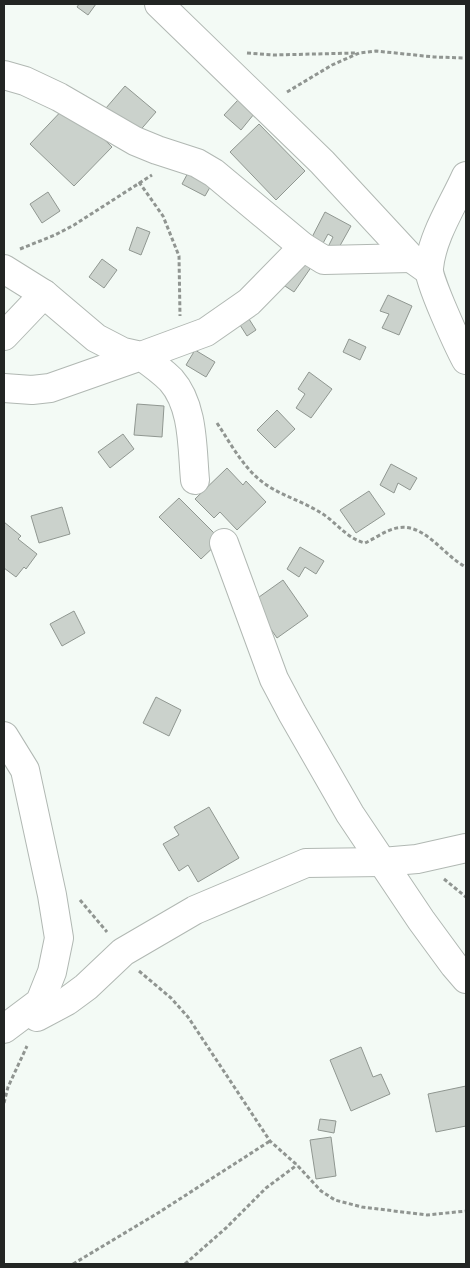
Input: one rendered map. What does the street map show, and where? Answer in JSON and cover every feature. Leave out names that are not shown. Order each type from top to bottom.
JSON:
[{"type":"street","points":[[159,4],[322,162],[420,264],[466,360]]},
{"type":"street","points":[[4,76],[25,81],[59,97],[135,141],[197,163],[214,173],[303,247],[324,260],[420,264]]},
{"type":"street","points":[[420,264],[435,242],[466,176]]},
{"type":"street","points":[[4,388],[32,390],[50,388],[206,332],[249,302],[303,247]]},
{"type":"street","points":[[11,259],[44,294],[96,338],[123,352],[141,356],[172,381],[182,396],[187,409],[195,480]]},
{"type":"street","points":[[4,336],[44,294]]},
{"type":"street","points":[[224,543],[274,679],[326,776],[382,862],[454,966],[466,978]]},
{"type":"street","points":[[4,736],[25,770],[52,895],[59,938],[52,972],[40,1002],[4,1030]]},
{"type":"street","points":[[37,1017],[67,1001],[86,987],[123,952],[195,910],[306,863],[382,862],[417,859],[466,848]]},
{"type":"path","points":[[243,52],[273,55],[376,52],[466,58]]},
{"type":"path","points":[[264,106],[332,65],[359,53]]},
{"type":"path","points":[[11,259],[33,244],[74,226],[139,182],[182,157]]},
{"type":"path","points":[[139,182],[163,216],[179,256],[179,342]]},
{"type":"path","points":[[216,422],[244,464],[257,477],[272,489],[303,503],[327,518],[356,541],[365,543],[394,528],[409,528],[425,534],[454,560],[466,567]]},
{"type":"path","points":[[76,897],[90,910],[133,966],[171,998],[188,1017],[270,1141],[297,1165],[321,1191],[335,1200],[362,1207],[427,1215],[466,1211]]},
{"type":"path","points":[[4,1103],[8,1087],[37,1017]]},
{"type":"path","points":[[72,1264],[158,1213],[270,1141]]},
{"type":"path","points":[[185,1264],[226,1228],[266,1188],[297,1165]]},
{"type":"building","points":[[79,4],[96,4],[88,15],[77,7]]},
{"type":"building","points":[[125,86],[156,112],[137,134],[106,108]]},
{"type":"building","points":[[238,100],[254,114],[241,130],[224,115]]},
{"type":"building","points":[[68,104],[112,147],[74,186],[30,144]]},
{"type":"building","points":[[259,124],[305,171],[276,200],[230,152]]},
{"type":"building","points":[[190,169],[213,182],[205,196],[182,184]]},
{"type":"building","points":[[48,192],[60,211],[42,223],[30,204]]},
{"type":"building","points":[[325,212],[351,226],[337,251],[328,247],[333,237],[328,234],[321,247],[310,241]]},
{"type":"building","points":[[137,227],[150,232],[141,255],[129,250]]},
{"type":"building","points":[[297,256],[312,266],[294,292],[279,282]]},
{"type":"building","points":[[102,259],[117,270],[104,288],[89,277]]},
{"type":"building","points":[[388,295],[412,306],[399,335],[382,328],[389,314],[380,311]]},
{"type":"building","points":[[249,319],[256,330],[247,336],[240,325]]},
{"type":"building","points":[[349,339],[366,347],[360,360],[343,352]]},
{"type":"building","points":[[195,350],[215,362],[206,377],[186,365]]},
{"type":"building","points":[[309,372],[332,389],[311,418],[296,408],[305,394],[298,389]]},
{"type":"building","points":[[137,404],[164,406],[162,437],[134,435]]},
{"type":"building","points":[[277,410],[295,429],[275,448],[257,430]]},
{"type":"building","points":[[123,434],[134,449],[110,468],[98,452]]},
{"type":"building","points":[[391,464],[417,478],[410,490],[398,483],[394,493],[380,485]]},
{"type":"building","points":[[227,468],[243,485],[246,481],[266,502],[237,530],[220,512],[214,518],[195,499]]},
{"type":"building","points":[[369,491],[385,514],[356,533],[340,510]]},
{"type":"building","points":[[179,498],[221,540],[201,559],[159,517]]},
{"type":"building","points":[[62,507],[70,534],[39,543],[31,516]]},
{"type":"building","points":[[4,522],[21,536],[18,539],[37,554],[26,569],[24,567],[16,577],[4,568]]},
{"type":"building","points":[[300,547],[324,561],[316,574],[305,567],[299,577],[287,569]]},
{"type":"building","points":[[283,580],[308,616],[277,638],[252,602]]},
{"type":"building","points":[[74,611],[85,633],[62,646],[50,624]]},
{"type":"building","points":[[156,697],[181,710],[169,736],[143,723]]},
{"type":"building","points":[[209,807],[239,858],[198,882],[188,865],[179,871],[163,844],[179,835],[174,827]]},
{"type":"building","points":[[361,1047],[373,1077],[381,1074],[390,1094],[351,1111],[330,1060]]},
{"type":"building","points":[[466,1086],[466,1126],[436,1132],[428,1094]]},
{"type":"building","points":[[320,1119],[336,1121],[334,1133],[318,1130]]},
{"type":"building","points":[[331,1137],[336,1176],[316,1179],[310,1140]]}]
